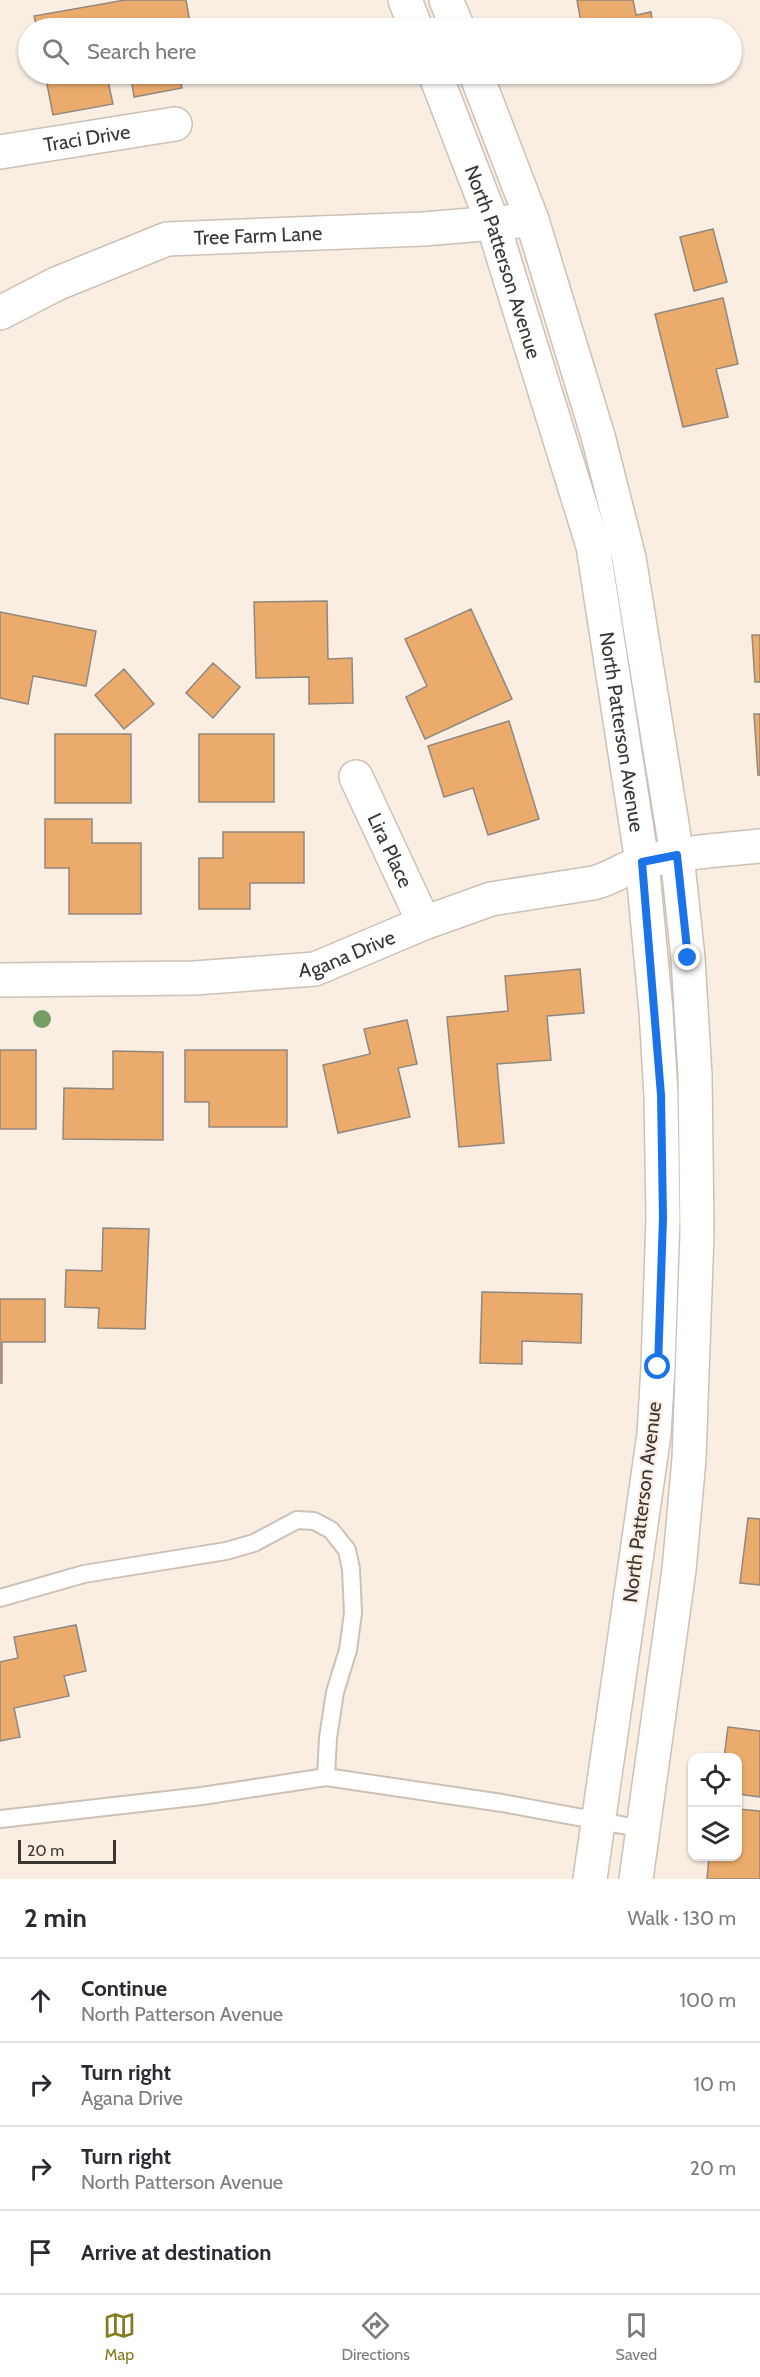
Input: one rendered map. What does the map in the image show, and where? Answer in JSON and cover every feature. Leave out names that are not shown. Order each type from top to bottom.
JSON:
[{"type":"main road","points":[[405,0],[412,18]]},
{"type":"main road","points":[[446,0],[454,18]]},
{"type":"main road","name":"North Patterson Avenue","points":[[439,84],[492,224],[593,546],[642,862],[661,1095],[663,1218],[658,1367],[654,1434],[590,1879]]},
{"type":"main road","name":"North Patterson Avenue","points":[[480,84],[532,220],[598,436],[629,558],[677,855],[688,958],[695,1075],[697,1233],[689,1459],[680,1570],[636,1879]]},
{"type":"main road","name":"Traci Drive","points":[[0,152],[175,124]]},
{"type":"main road","name":"Tree Farm Lane","points":[[0,313],[56,284],[167,239],[492,224],[532,220]]},
{"type":"main road","name":"Lira Place","points":[[356,777],[424,923]]},
{"type":"main road","name":"Agana Drive","points":[[0,980],[195,978],[315,969],[424,923],[491,898],[608,880],[642,862],[677,855],[760,846]]},
{"type":"lane","points":[[0,1598],[84,1574],[226,1551],[254,1543],[297,1520],[314,1521],[331,1530],[347,1550],[351,1569],[353,1613],[348,1650],[335,1692],[328,1738],[326,1777]]},
{"type":"lane","points":[[0,1819],[202,1796],[326,1777],[502,1803],[643,1829]]},
{"type":"building","points":[[125,0],[186,0],[189,18],[34,18],[34,16]]},
{"type":"building","points":[[577,0],[633,0],[636,15],[651,12],[652,18],[580,18]]},
{"type":"building","points":[[47,84],[109,84],[113,104],[53,115]]},
{"type":"building","points":[[132,84],[181,84],[182,88],[134,97]]},
{"type":"building","points":[[713,229],[727,282],[694,291],[680,237]]},
{"type":"building","points":[[723,298],[738,364],[716,369],[728,417],[683,427],[655,314]]},
{"type":"building","points":[[327,601],[328,659],[352,658],[353,703],[309,704],[309,677],[256,678],[254,602]]},
{"type":"building","points":[[471,609],[512,699],[425,739],[406,697],[427,686],[405,639]]},
{"type":"building","points":[[0,612],[96,631],[86,686],[33,676],[28,704],[0,698]]},
{"type":"building","points":[[752,635],[760,635],[760,682],[755,682]]},
{"type":"building","points":[[213,663],[240,687],[213,718],[186,693]]},
{"type":"building","points":[[124,669],[154,704],[124,729],[95,695]]},
{"type":"building","points":[[754,714],[760,714],[760,775],[758,775]]},
{"type":"building","points":[[509,721],[539,819],[488,835],[473,788],[444,797],[428,746]]},
{"type":"building","points":[[55,734],[131,734],[131,803],[55,803]]},
{"type":"building","points":[[199,734],[274,734],[274,802],[199,802]]},
{"type":"building","points":[[45,819],[92,819],[92,843],[141,843],[141,914],[69,914],[69,868],[45,868]]},
{"type":"building","points":[[223,832],[304,832],[304,883],[250,883],[250,909],[199,909],[199,858],[223,858]]},
{"type":"building","points":[[580,969],[584,1013],[547,1016],[551,1060],[497,1064],[504,1143],[459,1147],[447,1017],[508,1011],[505,976]]},
{"type":"building","points":[[407,1020],[417,1064],[398,1068],[410,1117],[338,1133],[323,1065],[370,1054],[364,1029]]},
{"type":"building","points":[[0,1050],[36,1050],[36,1129],[0,1129]]},
{"type":"building","points":[[185,1050],[287,1050],[287,1127],[209,1127],[209,1102],[185,1102]]},
{"type":"building","points":[[113,1051],[163,1052],[163,1140],[63,1139],[64,1088],[113,1089]]},
{"type":"building","points":[[103,1228],[149,1229],[145,1329],[98,1328],[99,1308],[65,1307],[66,1270],[102,1271]]},
{"type":"building","points":[[482,1292],[582,1294],[581,1343],[522,1341],[522,1364],[480,1363]]},
{"type":"building","points":[[0,1299],[45,1299],[45,1342],[2,1342],[2,1383],[0,1383]]},
{"type":"building","points":[[748,1518],[760,1519],[760,1585],[740,1583]]},
{"type":"building","points":[[76,1625],[86,1671],[64,1676],[69,1696],[14,1708],[20,1737],[0,1741],[0,1662],[18,1658],[14,1637]]},
{"type":"building","points":[[728,1727],[760,1731],[760,1797],[742,1795],[742,1753],[725,1753]]},
{"type":"building","points":[[742,1809],[760,1811],[760,1879],[707,1879],[709,1861],[742,1861]]},
{"type":"route","points":[[658,1367],[663,1218],[661,1095],[656,1011],[642,862],[677,855],[688,958]]}]
